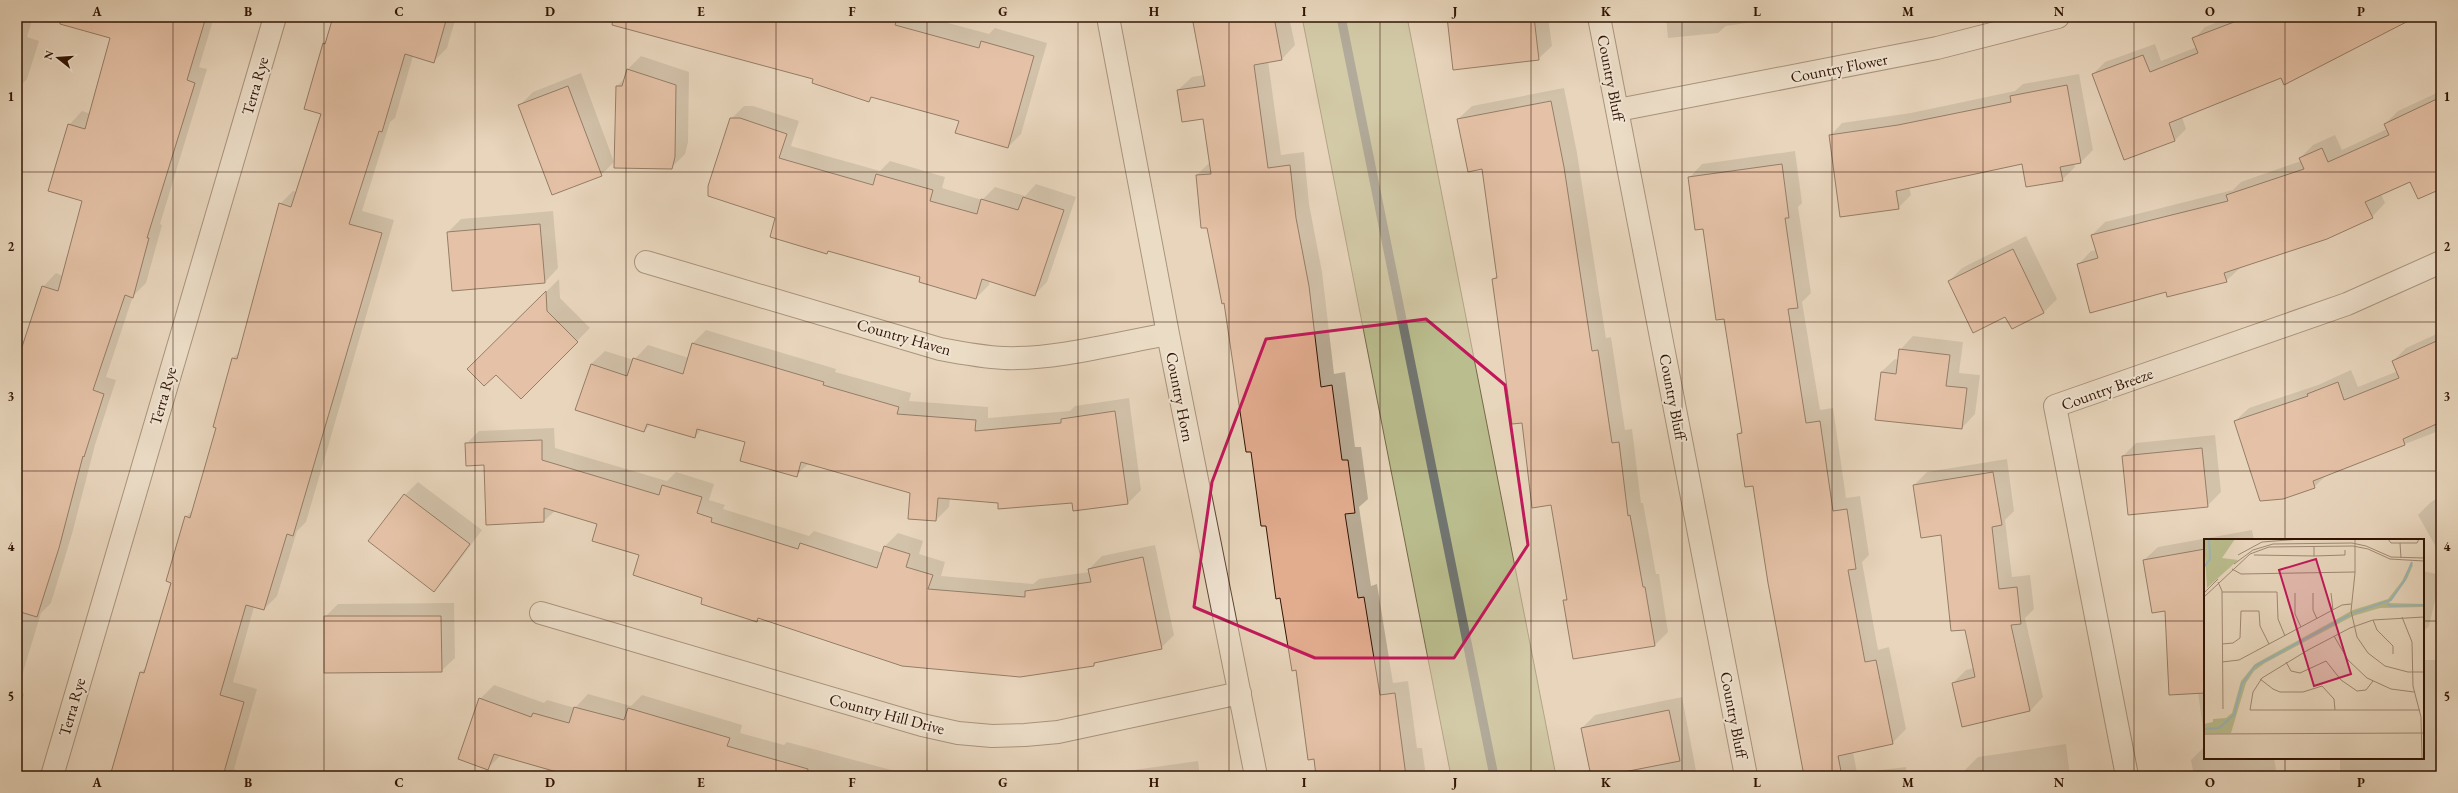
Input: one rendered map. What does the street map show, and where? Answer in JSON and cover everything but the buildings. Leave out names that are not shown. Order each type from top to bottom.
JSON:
[{"type":"street","name":"Terra Rye","points":[[52,776],[275,17]]},
{"type":"street","name":"Country Horn","points":[[1108,17],[1168,334],[1256,776]]},
{"type":"street","name":"Country Bluff","points":[[1600,17],[1746,776]]},
{"type":"street","name":"Country Flower","points":[[1618,110],[1937,48],[2058,17]]},
{"type":"street","name":"Country Haven","points":[[646,262],[940,349],[974,356],[1004,358],[1035,357],[1168,334]]},
{"type":"street","name":"Country Breeze","points":[[2127,776],[2055,406],[2347,304],[2441,262]]},
{"type":"street","name":"Country Hill Drive","points":[[541,613],[915,723],[958,733],[992,736],[1058,732],[1240,693]]},
{"type":"highlighted area","points":[[1426,319],[1505,385],[1528,545],[1454,658],[1315,658],[1194,607],[1212,482],[1266,339]]},
{"type":"green space","points":[[1302,17],[1407,17],[1556,776],[1451,776]]},
{"type":"waterway","points":[[1341,17],[1494,776]]}]
